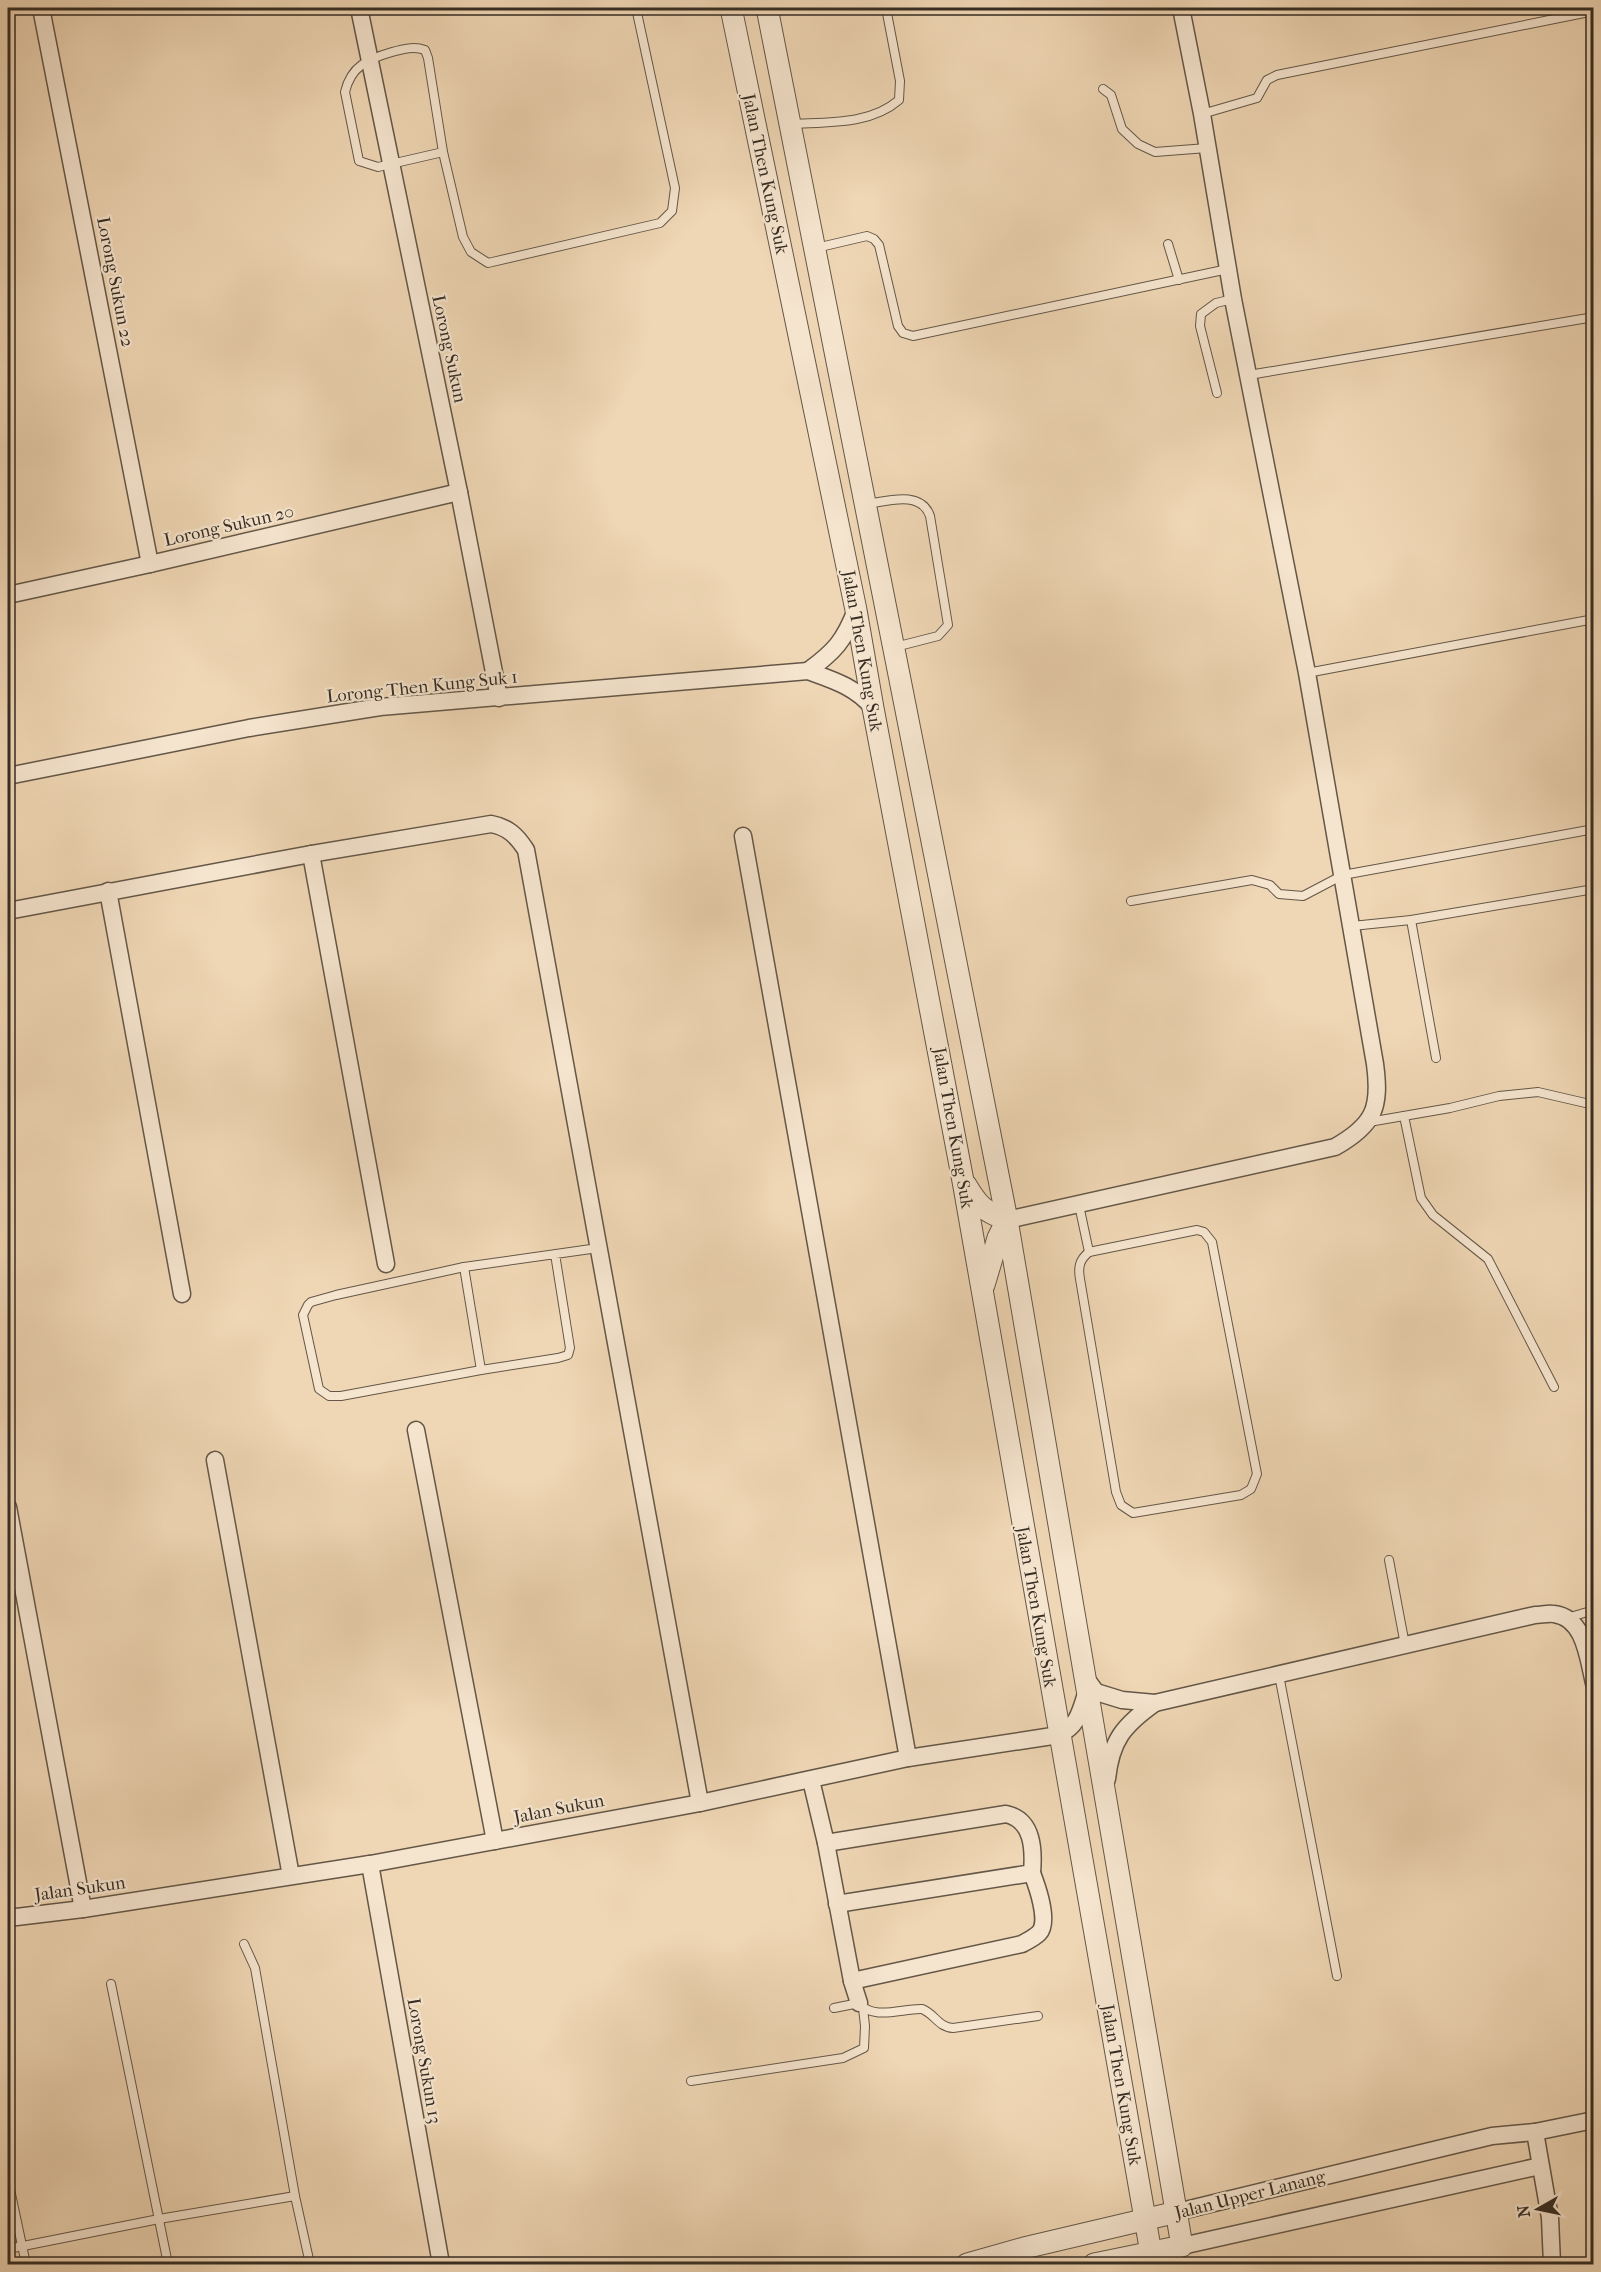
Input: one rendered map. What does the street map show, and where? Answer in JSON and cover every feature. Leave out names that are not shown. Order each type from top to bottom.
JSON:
[{"type":"street","name":"Lorong Sukun 22","points":[[41,8],[150,564]]},
{"type":"street","name":"Lorong Sukun","points":[[360,8],[499,698]]},
{"type":"street","name":"Jalan Then Kung Suk","points":[[731,8],[856,610],[963,1181],[1151,2253]]},
{"type":"street","name":"Jalan Then Kung Suk","points":[[767,8],[792,124],[1007,1220],[1182,2246]]},
{"type":"street","points":[[963,1181],[981,1208],[1007,1220],[1335,1147],[1355,1136],[1369,1122],[1376,1100],[1377,1080],[1307,673],[1233,299],[1202,114],[1180,8]]},
{"type":"street","name":"Lorong Sukun 20","points":[[8,595],[459,492]]},
{"type":"street","points":[[808,671],[831,654],[848,632],[856,610]]},
{"type":"street","points":[[808,671],[847,686],[862,695],[873,708]]},
{"type":"street","name":"Lorong Then Kung Suk 1","points":[[8,776],[249,728],[380,707],[808,671]]},
{"type":"street","points":[[8,911],[311,854],[491,824],[502,826],[514,834],[521,843],[526,850],[700,1803]]},
{"type":"street","points":[[743,836],[908,1758]]},
{"type":"street","points":[[311,854],[386,1264]]},
{"type":"street","points":[[108,891],[182,1294]]},
{"type":"street","points":[[982,1291],[998,1238],[1007,1220]]},
{"type":"street","points":[[416,1430],[495,1841]]},
{"type":"street","points":[[215,1460],[291,1876]]},
{"type":"street","points":[[8,1507],[83,1909]]},
{"type":"street","points":[[1086,1683],[1095,1692],[1122,1700],[1155,1703],[1553,1613],[1567,1618],[1579,1629],[1593,1683]]},
{"type":"street","points":[[1059,1735],[1070,1730],[1076,1722],[1086,1683]]},
{"type":"street","points":[[1105,1795],[1109,1761],[1118,1738],[1133,1718],[1155,1703]]},
{"type":"street","name":"Jalan Sukun","points":[[8,1918],[83,1909],[370,1864],[700,1803],[908,1758],[1059,1735]]},
{"type":"street","points":[[812,1780],[852,1981],[861,2005]]},
{"type":"street","points":[[826,1843],[1006,1814],[1017,1816],[1032,1838],[1032,1873],[1039,1892],[1044,1922],[1041,1932],[1022,1944],[852,1981]]},
{"type":"street","name":"Lorong Sukun 13","points":[[370,1864],[441,2265]]},
{"type":"street","points":[[837,1904],[1032,1873]]},
{"type":"street","name":"Jalan Upper Lanang","points":[[967,2265],[1024,2248],[1492,2136],[1535,2132],[1593,2120]]},
{"type":"street","points":[[1535,2132],[1550,2218],[1552,2265]]},
{"type":"street","name":"Jalan Upper Lanang","points":[[1094,2265],[1540,2166]]},
{"type":"lane","points":[[443,152],[378,167],[359,161],[345,92],[353,73],[370,58],[403,49],[425,50],[443,152],[463,237],[471,252],[488,263],[660,223],[672,211],[675,188],[636,8]]},
{"type":"lane","points":[[792,124],[855,120],[886,111],[898,100],[900,81],[886,8]]},
{"type":"lane","points":[[1202,114],[1257,98],[1267,80],[1277,75],[1593,11]]},
{"type":"lane","points":[[1103,89],[1111,95],[1122,129],[1138,144],[1155,152],[1207,148]]},
{"type":"lane","points":[[816,248],[867,236],[874,239],[879,245],[898,326],[903,333],[913,336],[1228,269]]},
{"type":"lane","points":[[1168,244],[1179,280]]},
{"type":"lane","points":[[1217,393],[1200,326],[1201,314],[1216,303],[1233,299]]},
{"type":"lane","points":[[1249,375],[1593,317]]},
{"type":"lane","points":[[866,504],[909,499],[922,502],[927,507],[930,516],[948,625],[938,636],[894,647]]},
{"type":"lane","points":[[1307,673],[1593,619]]},
{"type":"lane","points":[[1131,901],[1252,880],[1270,885],[1279,894],[1303,896],[1343,874],[1593,829]]},
{"type":"lane","points":[[1352,926],[1411,920],[1593,889]]},
{"type":"lane","points":[[1411,920],[1436,1058]]},
{"type":"lane","points":[[1369,1122],[1450,1108],[1498,1096],[1538,1092],[1593,1105]]},
{"type":"lane","points":[[1404,1116],[1421,1198],[1433,1215],[1488,1259],[1554,1387]]},
{"type":"lane","points":[[1078,1205],[1089,1252]]},
{"type":"lane","points":[[1197,1230],[1208,1235],[1212,1242],[1257,1474],[1247,1492],[1241,1495],[1133,1513],[1121,1505],[1116,1492],[1079,1272],[1082,1258],[1089,1252],[1197,1230]]},
{"type":"lane","points":[[555,1254],[570,1348],[568,1355],[341,1396],[329,1396],[319,1389],[303,1315],[308,1305],[315,1300],[464,1267],[555,1254],[598,1248]]},
{"type":"lane","points":[[464,1267],[481,1370]]},
{"type":"lane","points":[[1389,1560],[1405,1645]]},
{"type":"lane","points":[[1567,1618],[1593,1610]]},
{"type":"lane","points":[[1280,1675],[1337,1976]]},
{"type":"lane","points":[[244,1944],[255,1968],[295,2196],[310,2265]]},
{"type":"lane","points":[[111,1984],[168,2265]]},
{"type":"lane","points":[[834,2008],[861,2005],[880,2013],[922,2009],[942,2026],[953,2028],[1038,2016]]},
{"type":"lane","points":[[691,2081],[843,2058],[864,2048],[865,2026],[861,2005]]},
{"type":"lane","points":[[8,2180],[26,2265]]},
{"type":"lane","points":[[8,2249],[159,2219],[295,2196]]}]
